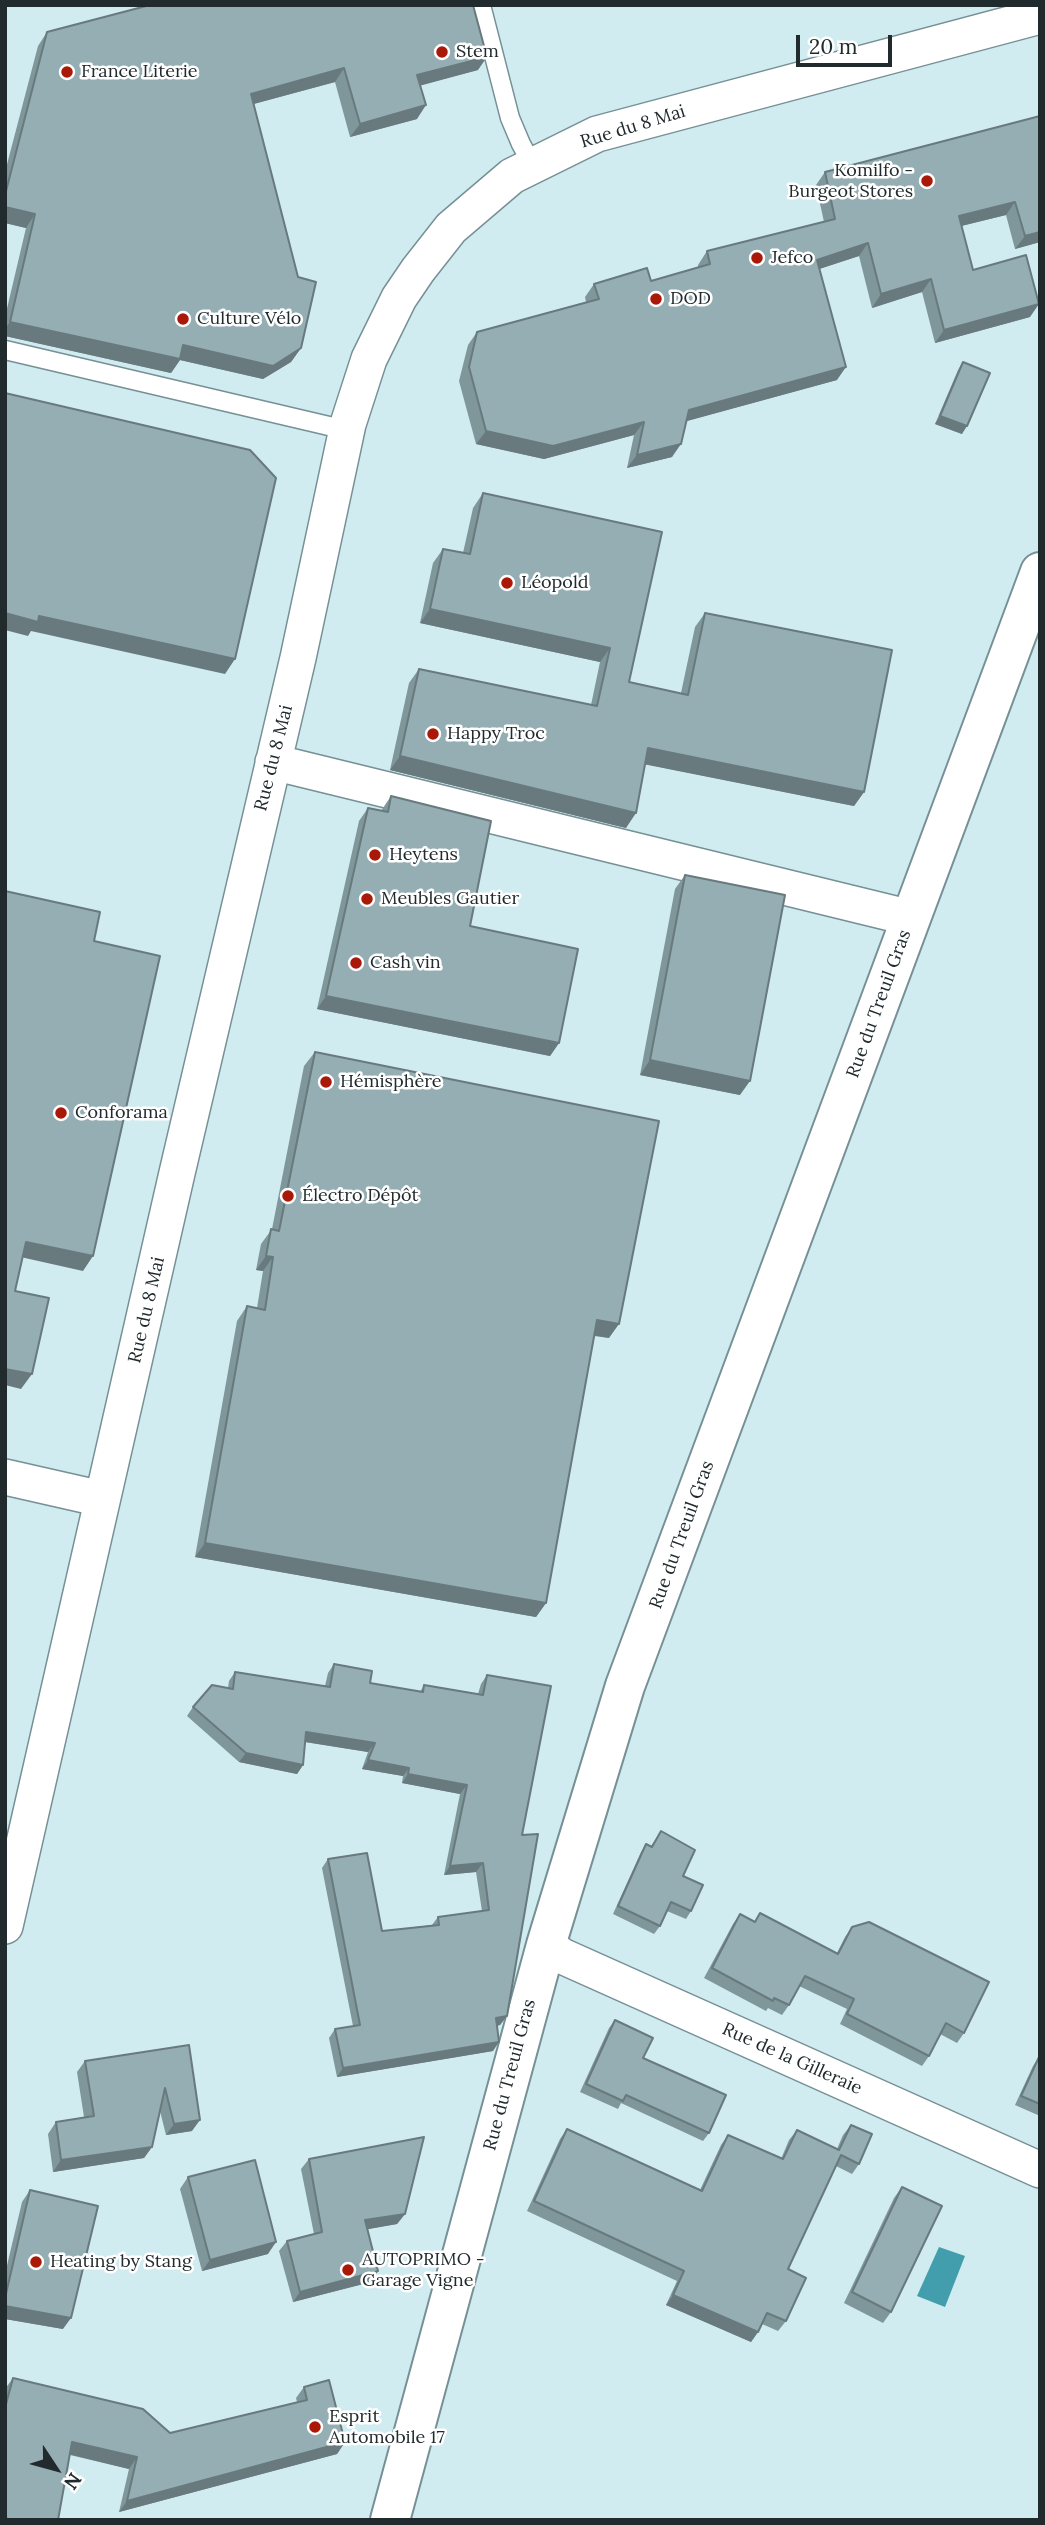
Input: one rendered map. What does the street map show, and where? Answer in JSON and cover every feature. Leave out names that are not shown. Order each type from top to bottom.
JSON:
[{"type":"street","name":"Rue du 8 Mai","points":[[5,1926],[304,633],[346,430],[369,359],[399,298],[451,228],[512,176],[597,134],[1040,16]]},
{"type":"street","name":"Rue du Treuil Gras","points":[[390,2520],[545,1945],[625,1686],[1040,572]]},
{"type":"street","points":[[273,762],[911,918]]},
{"type":"street","points":[[5,1477],[102,1499]]},
{"type":"street","name":"Rue de la Gilleraie","points":[[545,1945],[562,1956],[1040,2171]]},
{"type":"lane","points":[[481,5],[510,118],[533,164]]},
{"type":"lane","points":[[5,350],[346,430]]},
{"type":"water","points":[[939,2247],[965,2256],[945,2307],[917,2296]]},
{"type":"building","points":[[150,5],[473,5],[487,57],[417,75],[426,105],[360,124],[344,68],[251,94],[298,277],[316,282],[301,348],[273,366],[183,345],[180,359],[10,322],[35,214],[5,207],[5,195],[47,32]]},
{"type":"building","points":[[1040,116],[1040,232],[1025,236],[1015,202],[959,216],[973,270],[1026,255],[1039,304],[944,330],[931,279],[881,294],[868,243],[817,260],[846,367],[689,410],[681,444],[637,455],[644,422],[553,446],[486,431],[469,367],[477,332],[599,299],[594,284],[647,268],[651,281],[710,264],[707,251],[835,219],[825,172]]},
{"type":"building","points":[[963,362],[990,373],[967,426],[940,416]]},
{"type":"building","points":[[5,393],[250,450],[276,478],[235,659],[39,616],[38,622],[5,613]]},
{"type":"building","points":[[483,493],[662,532],[629,682],[688,695],[705,613],[892,650],[864,792],[648,748],[636,813],[400,756],[419,669],[597,706],[610,648],[430,609],[443,549],[470,554]]},
{"type":"building","points":[[391,796],[491,821],[470,926],[578,949],[559,1043],[326,996],[368,808],[388,812]]},
{"type":"building","points":[[685,875],[785,895],[750,1081],[650,1060]]},
{"type":"building","name":"Conforama","points":[[5,891],[100,912],[94,941],[160,956],[93,1256],[26,1242],[15,1291],[49,1298],[32,1374],[5,1369]]},
{"type":"building","points":[[315,1052],[659,1121],[619,1324],[597,1320],[546,1603],[205,1543],[247,1306],[265,1310],[273,1257],[266,1256],[271,1229],[279,1231]]},
{"type":"building","points":[[334,1664],[372,1671],[370,1683],[423,1692],[424,1685],[483,1695],[487,1675],[551,1686],[522,1835],[538,1834],[507,2016],[496,2018],[499,2042],[343,2068],[335,2029],[360,2025],[328,1859],[367,1853],[382,1931],[439,1925],[438,1917],[489,1910],[483,1863],[450,1866],[467,1785],[408,1774],[409,1768],[368,1760],[375,1743],[306,1732],[303,1765],[246,1753],[193,1707],[212,1685],[233,1689],[235,1672],[330,1687]]},
{"type":"building","points":[[661,1831],[695,1850],[683,1876],[703,1885],[691,1911],[671,1902],[660,1926],[618,1906],[646,1844],[652,1847]]},
{"type":"building","points":[[760,1913],[838,1954],[852,1927],[869,1922],[989,1982],[964,2033],[946,2023],[929,2056],[847,2014],[854,1999],[805,1976],[789,2005],[774,1998],[773,2001],[712,1968],[740,1914],[755,1922]]},
{"type":"building","points":[[615,2020],[653,2038],[643,2058],[726,2095],[709,2133],[626,2095],[623,2101],[586,2084]]},
{"type":"building","points":[[189,2045],[200,2120],[174,2124],[165,2088],[152,2147],[61,2160],[56,2122],[94,2116],[85,2061]]},
{"type":"building","points":[[1040,2057],[1040,2104],[1021,2096]]},
{"type":"building","points":[[851,2125],[872,2134],[859,2164],[841,2155],[788,2269],[806,2278],[786,2321],[767,2313],[758,2332],[673,2295],[684,2271],[534,2201],[567,2129],[702,2191],[728,2135],[783,2159],[797,2130],[839,2150]]},
{"type":"building","points":[[424,2137],[405,2214],[365,2220],[378,2271],[300,2292],[287,2241],[322,2232],[309,2159]]},
{"type":"building","points":[[255,2160],[276,2242],[210,2260],[188,2177]]},
{"type":"building","points":[[902,2187],[942,2206],[891,2312],[852,2292]]},
{"type":"building","points":[[30,2190],[98,2206],[71,2318],[5,2306]]},
{"type":"building","points":[[13,2378],[143,2409],[170,2433],[307,2400],[304,2387],[329,2380],[345,2442],[127,2501],[137,2457],[72,2442],[58,2520],[12,2520],[5,2518],[5,2408]]},
{"type":"place","name":"Stem","points":[[442,52]]},
{"type":"place","name":"France Literie","points":[[67,72]]},
{"type":"place","name":"Komilfo - Burgeot Stores","points":[[927,181]]},
{"type":"place","name":"Jefco","points":[[757,258]]},
{"type":"place","name":"DOD","points":[[656,299]]},
{"type":"place","name":"Culture Vélo","points":[[183,319]]},
{"type":"place","name":"Léopold","points":[[507,583]]},
{"type":"place","name":"Happy Troc","points":[[433,734]]},
{"type":"place","name":"Heytens","points":[[375,855]]},
{"type":"place","name":"Meubles Gautier","points":[[367,899]]},
{"type":"place","name":"Cash vin","points":[[356,963]]},
{"type":"place","name":"Hémisphère","points":[[326,1082]]},
{"type":"place","name":"Conforama","points":[[61,1113]]},
{"type":"place","name":"Électro Dépôt","points":[[288,1196]]},
{"type":"place","name":"Heating by Stang","points":[[36,2262]]},
{"type":"place","name":"AUTOPRIMO - Garage Vigne","points":[[348,2270]]},
{"type":"place","name":"Esprit Automobile 17","points":[[315,2427]]}]
